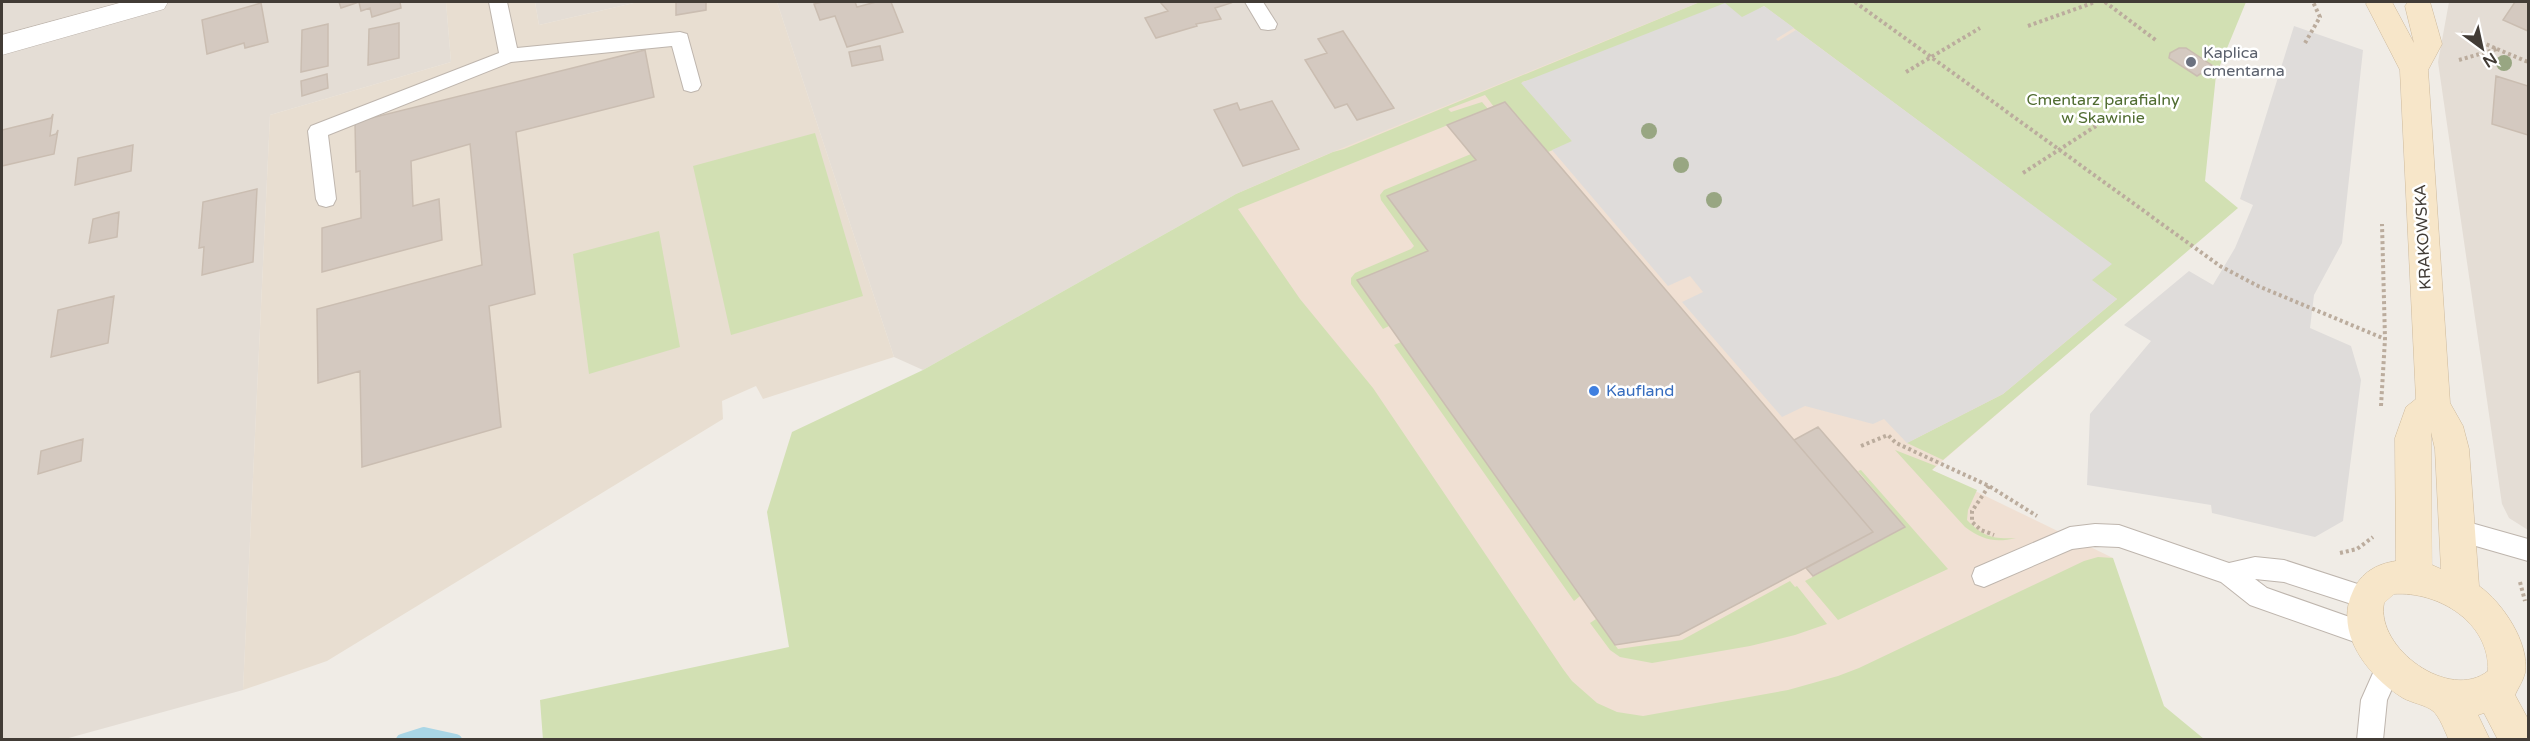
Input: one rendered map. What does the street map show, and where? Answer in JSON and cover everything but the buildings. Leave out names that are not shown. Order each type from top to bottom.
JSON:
[{"type":"main road","points":[[2376,3],[2407,8],[2425,4],[2428,44],[2414,70]]},
{"type":"main road","name":"KRAKOWSKA","points":[[2376,3],[2414,70],[2433,405],[2446,426],[2452,449],[2461,594]]},
{"type":"main road","points":[[2414,577],[2412,438],[2418,417],[2433,405]]},
{"type":"main road","points":[[2414,577],[2437,582],[2461,594],[2488,619],[2506,646],[2509,665],[2505,681],[2493,692],[2481,698],[2446,697],[2416,684],[2380,650],[2364,617],[2367,598],[2375,586],[2391,578],[2414,577]]},
{"type":"main road","points":[[2493,692],[2519,740]]},
{"type":"main road","points":[[2446,697],[2471,740]]},
{"type":"street","points":[[2,45],[154,2]]},
{"type":"lane","points":[[498,2],[509,56]]},
{"type":"lane","points":[[1254,2],[1268,24]]},
{"type":"lane","points":[[326,199],[318,131],[509,56],[680,39],[691,85]]},
{"type":"lane","points":[[2457,530],[2521,548]]},
{"type":"lane","points":[[1984,576],[2070,538],[2095,535],[2119,536],[2229,574],[2259,597],[2380,650],[2370,740]]},
{"type":"lane","points":[[2229,574],[2255,568],[2284,571],[2367,598]]},
{"type":"path","points":[[1855,2],[2220,266],[2258,286],[2385,339]]},
{"type":"path","points":[[2028,26],[2095,2]]},
{"type":"path","points":[[2105,2],[2157,41]]},
{"type":"path","points":[[2305,43],[2320,17],[2313,2]]},
{"type":"path","points":[[1906,72],[1980,28]]},
{"type":"path","points":[[2452,28],[2529,62]]},
{"type":"path","points":[[2455,61],[2497,49]]},
{"type":"path","points":[[2023,173],[2096,126]]},
{"type":"path","points":[[2380,417],[2385,339],[2382,222]]},
{"type":"path","points":[[1861,446],[1888,435],[1896,443],[1989,486],[2038,517],[2030,520]]},
{"type":"path","points":[[1989,486],[1972,511],[1972,522],[1980,530],[1994,535],[2003,532]]},
{"type":"path","points":[[2336,555],[2357,549],[2377,535]]},
{"type":"path","points":[[2521,548],[2515,563],[2526,602]]},
{"type":"shaded area","points":[[2,2],[446,2],[451,62],[270,115],[243,690],[65,739],[2,739]]},
{"type":"shaded area","points":[[446,2],[535,2],[539,25],[638,2],[777,2],[894,357],[763,399],[756,386],[722,401],[723,419],[327,661],[243,690],[270,115],[451,62]]},
{"type":"shaded area","points":[[535,2],[638,2],[539,25]]},
{"type":"shaded area","points":[[777,2],[1700,2],[1236,194],[923,370],[894,357]]},
{"type":"shaded area","name":"Kaufland","points":[[1700,2],[1778,2],[2153,280],[1932,470],[2113,558],[1884,678],[1577,738],[1224,202],[1236,194],[1318,158]]},
{"type":"shaded area","points":[[2449,2],[2528,2],[2528,530],[2509,518],[2502,504],[2438,62]]},
{"type":"shaded area","points":[[1725,3],[1742,17],[1764,6],[1794,28],[1776,39],[1778,41],[1796,30],[2112,264],[2092,280],[2117,299],[2003,394],[1907,443],[1884,419],[1873,424],[1805,406],[1782,417],[1682,302],[1703,292],[1690,276],[1668,286],[1552,150],[1572,141],[1521,83]]},
{"type":"shaded area","points":[[2294,26],[2363,50],[2342,243],[2314,295],[2310,328],[2351,346],[2361,380],[2343,521],[2315,537],[2212,513],[2211,505],[2087,485],[2090,414],[2151,341],[2124,325],[2189,271],[2213,285],[2235,248],[2253,205],[2240,199]]},
{"type":"green space","name":"Cmentarz parafialny w Skawinie","points":[[1700,2],[2246,2],[2216,75],[2205,181],[2238,208],[1943,460],[1907,443],[2003,394],[2117,299],[2091,280],[2111,264],[1764,6],[1746,17],[1522,82],[1573,142],[1548,152],[1505,102],[1494,107],[1485,95],[1448,109],[1451,112],[1482,102],[1488,109],[1238,209],[1300,299],[1373,388],[1563,669],[1572,681],[1597,703],[1617,712],[1643,716],[1788,690],[1838,676],[2084,561],[2098,557],[2113,558],[2164,706],[2204,739],[543,740],[540,700],[789,647],[767,512],[792,432],[923,370],[1236,194]]},
{"type":"green space","points":[[815,133],[863,296],[731,335],[693,166]]},
{"type":"green space","points":[[1471,154],[1476,160],[1388,196],[1428,251],[1358,280],[1389,326],[1383,329],[1351,284],[1351,278],[1355,273],[1414,246],[1381,200],[1380,195],[1384,190]]},
{"type":"green space","points":[[659,231],[680,347],[589,374],[573,254]]},
{"type":"green space","points":[[1401,342],[1580,596],[1574,601],[1394,345]]},
{"type":"green space","points":[[1895,450],[1936,466],[1932,470],[1977,490],[1968,510],[1967,520],[1978,530],[1989,536],[2016,538],[1989,539],[1965,527]]},
{"type":"green space","points":[[1861,470],[1948,569],[1838,620],[1805,581],[1905,527],[1858,471]]},
{"type":"green space","points":[[1790,581],[1795,587],[1797,586],[1827,624],[1750,646],[1652,663],[1620,657],[1610,650],[1590,623],[1596,619],[1618,649],[1682,640]]},
{"type":"waterway","points":[[402,740],[424,733],[456,740]]},
{"type":"place","name":"Kaplica cmentarna","points":[[2191,62]]},
{"type":"place","name":"Kaufland","points":[[1594,391]]}]
